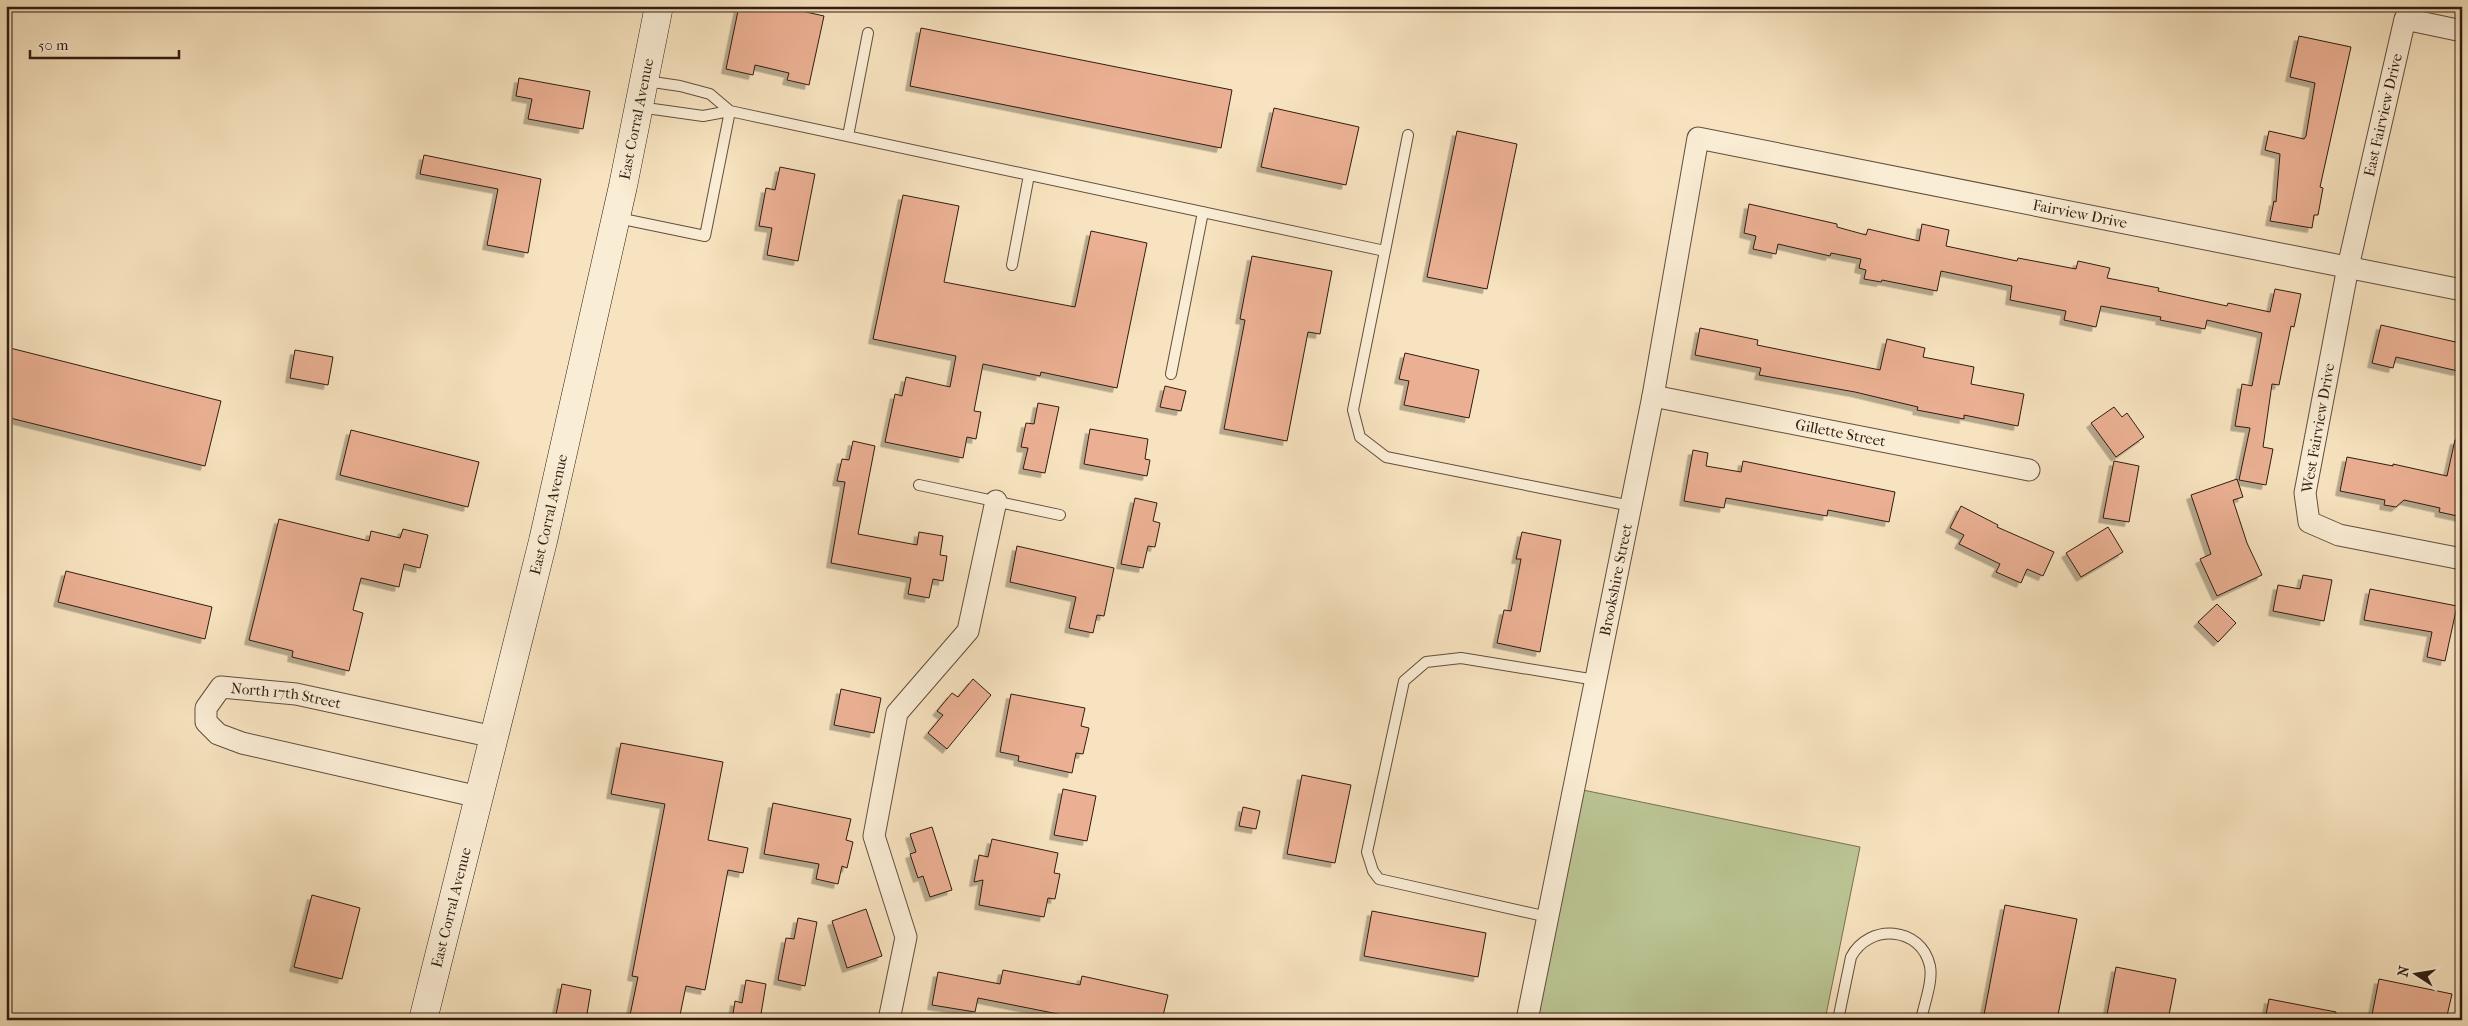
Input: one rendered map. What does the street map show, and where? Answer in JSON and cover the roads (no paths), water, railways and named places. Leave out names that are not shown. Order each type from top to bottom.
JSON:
[{"type":"main road","name":"East Corral Avenue","points":[[423,1020],[543,541],[616,218],[659,6]]},
{"type":"street","name":"East Fairview Drive","points":[[2348,267],[2405,20],[2462,31]]},
{"type":"street","name":"Fairview Drive","points":[[1698,138],[2462,290]]},
{"type":"street","name":"Brookshire Street","points":[[1527,1020],[1653,396],[1698,138]]},
{"type":"street","name":"West Fairview Drive","points":[[2348,267],[2304,493],[2308,522],[2339,535],[2462,559]]},
{"type":"street","name":"Gillette Street","points":[[1653,396],[2029,470]]},
{"type":"street","points":[[889,1020],[906,937],[874,836],[897,713],[968,631],[996,501]]},
{"type":"street","name":"North 17th Street","points":[[479,797],[242,743],[218,734],[206,722],[206,708],[222,687],[296,694],[494,737]]},
{"type":"lane","points":[[848,136],[868,32]]},
{"type":"lane","points":[[641,94],[680,86],[710,94],[730,111]]},
{"type":"lane","points":[[641,94],[703,116],[730,111],[1385,251]]},
{"type":"lane","points":[[616,218],[705,236],[730,111]]},
{"type":"lane","points":[[1408,135],[1353,410],[1360,437],[1386,457],[1630,506]]},
{"type":"lane","points":[[1012,265],[1029,175]]},
{"type":"lane","points":[[1171,374],[1203,212]]},
{"type":"lane","points":[[919,485],[1060,515]]},
{"type":"lane","points":[[1548,916],[1379,880],[1373,872],[1367,852],[1404,682],[1426,662],[1461,658],[1596,680]]},
{"type":"lane","points":[[1838,1020],[1851,957],[1860,944],[1871,937],[1884,933],[1910,938],[1928,958],[1931,971],[1921,1020]]}]
